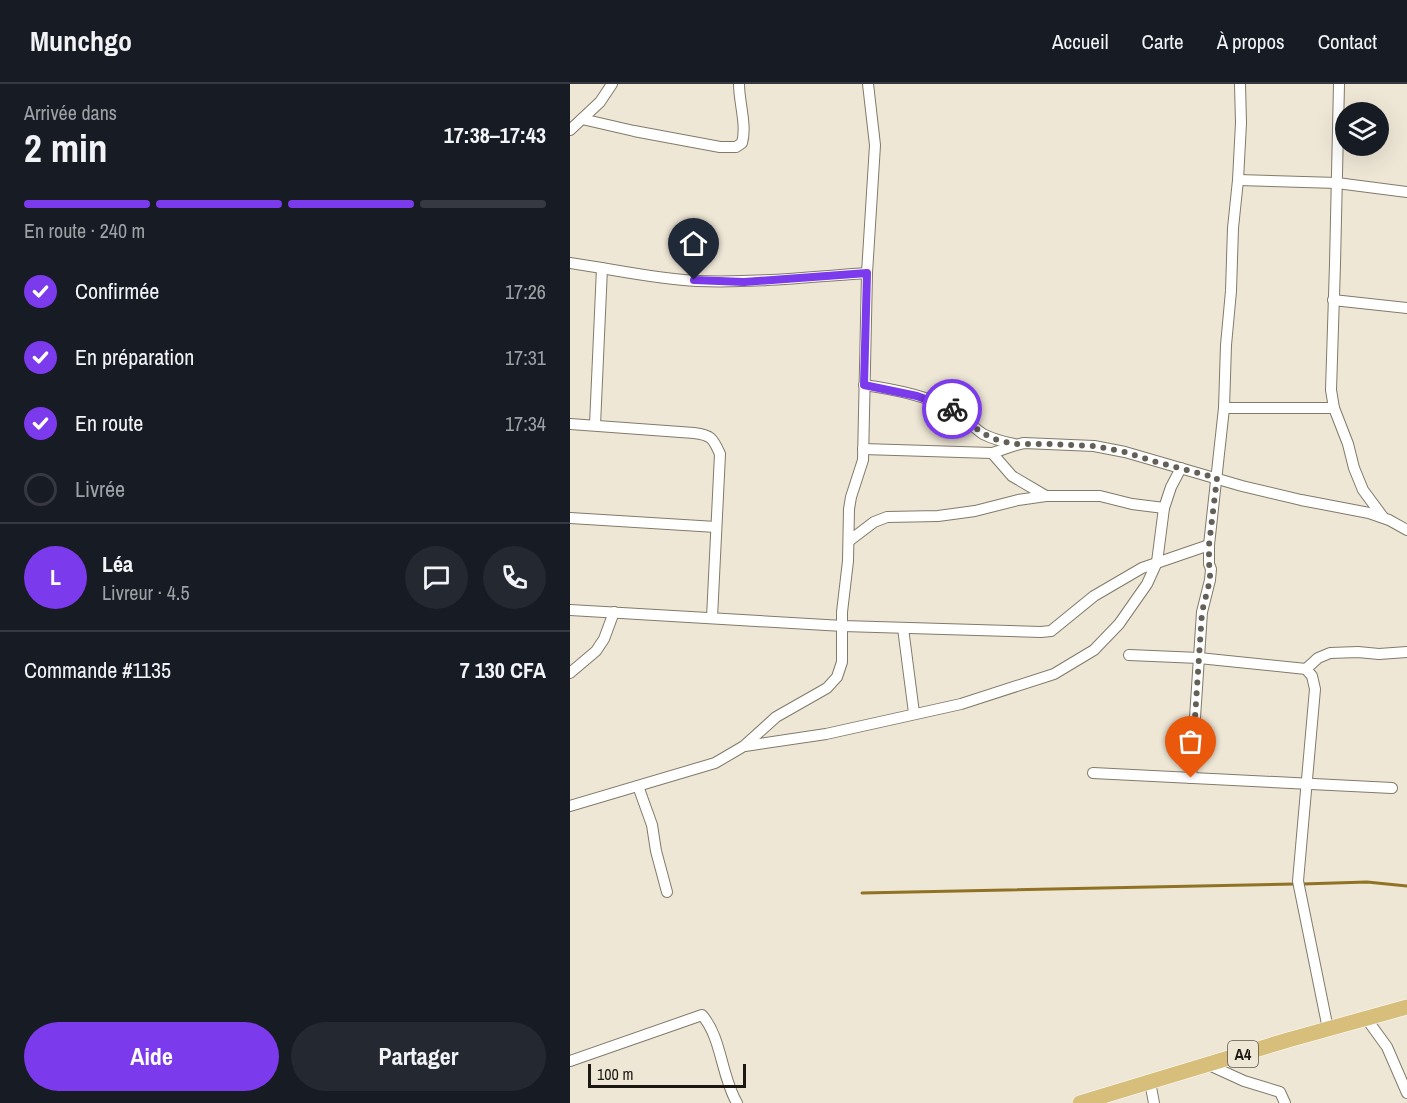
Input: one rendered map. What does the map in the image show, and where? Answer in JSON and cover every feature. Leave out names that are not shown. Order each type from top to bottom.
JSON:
[{"type":"main road","name":"A4","points":[[1080,1103],[1407,1007]]},
{"type":"street","points":[[570,129],[600,102],[612,84]]},
{"type":"street","points":[[582,119],[705,144],[736,147],[742,143],[744,135],[739,84]]},
{"type":"street","points":[[570,806],[715,763],[744,746],[776,717],[827,688],[837,677],[842,662],[842,612],[848,561],[850,496],[863,460],[867,273],[875,145],[868,84]]},
{"type":"street","points":[[1191,778],[1202,612],[1210,580],[1209,545],[1224,408],[1241,123],[1240,84]]},
{"type":"street","points":[[1339,84],[1331,390],[1334,408],[1348,444],[1354,468],[1364,490],[1383,518]]},
{"type":"street","points":[[1238,180],[1337,183],[1407,192]]},
{"type":"street","points":[[570,263],[654,276],[744,282],[867,273]]},
{"type":"street","points":[[595,425],[602,268]]},
{"type":"street","points":[[1334,300],[1407,308]]},
{"type":"street","points":[[864,385],[936,402],[952,409],[982,433],[997,440],[1014,444],[1094,446],[1125,452],[1252,489],[1369,513],[1407,530]]},
{"type":"street","points":[[1224,408],[1334,408]]},
{"type":"street","points":[[570,424],[711,437],[720,454],[712,618]]},
{"type":"street","points":[[863,448],[992,453],[1014,444]]},
{"type":"street","points":[[992,453],[1012,476],[1046,496]]},
{"type":"street","points":[[744,746],[826,734],[961,704],[1054,674],[1094,650],[1119,624],[1147,584],[1157,562],[1164,508],[1181,468]]},
{"type":"street","points":[[849,541],[874,522],[887,517],[930,517],[956,514],[1046,496],[1100,496],[1132,504],[1164,508]]},
{"type":"street","points":[[570,518],[716,527]]},
{"type":"street","points":[[570,610],[843,626],[1051,631],[1094,596],[1142,568],[1209,545]]},
{"type":"street","points":[[570,673],[596,651],[604,639],[614,612]]},
{"type":"street","points":[[903,628],[914,713]]},
{"type":"street","points":[[1306,669],[1318,658],[1330,653],[1407,652]]},
{"type":"street","points":[[1129,655],[1199,658],[1306,669],[1312,676],[1315,689],[1298,881],[1328,1029]]},
{"type":"street","points":[[1093,773],[1392,788]]},
{"type":"street","points":[[638,786],[652,825],[656,851],[667,891]]},
{"type":"street","points":[[570,1061],[702,1015],[713,1032],[728,1083],[737,1103]]},
{"type":"street","points":[[1366,1018],[1387,1047],[1407,1093]]},
{"type":"street","points":[[1209,1065],[1244,1081],[1280,1092],[1285,1103]]},
{"type":"street","points":[[1150,1082],[1154,1103]]},
{"type":"waterway","points":[[1302,884],[1367,882],[1407,886]]},
{"type":"waterway","points":[[862,893],[1295,884]]},
{"type":"way so far","points":[[952,409],[982,433],[997,440],[1014,444],[1094,446],[1125,452],[1217,478],[1209,545],[1210,580],[1202,612],[1191,778]]},
{"type":"route","points":[[694,280],[744,282],[867,273],[864,385],[917,396],[952,409]]}]
